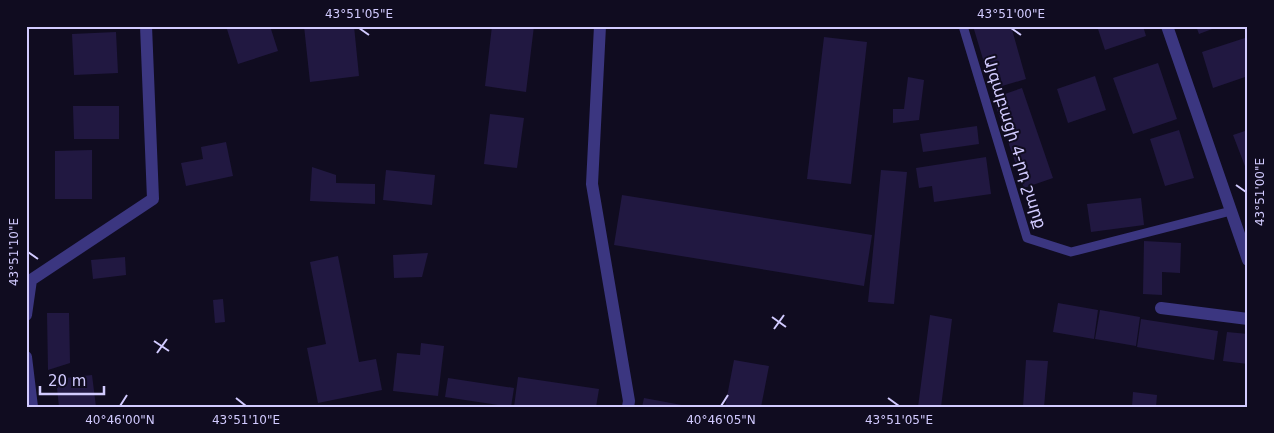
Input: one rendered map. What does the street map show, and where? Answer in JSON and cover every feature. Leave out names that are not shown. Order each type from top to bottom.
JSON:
[{"type":"street","points":[[26,315],[31,280],[153,199],[146,26]]},
{"type":"street","points":[[600,26],[592,184],[629,401],[628,407]]},
{"type":"street","points":[[1167,26],[1248,260]]},
{"type":"street","points":[[1161,308],[1248,319]]},
{"type":"street","points":[[26,357],[32,407]]},
{"type":"lane","name":"Այգաբացի 4-րդ շարք","points":[[963,26],[1027,238],[1071,252],[1231,211]]},
{"type":"building","points":[[226,26],[270,26],[278,51],[238,64]]},
{"type":"building","points":[[304,26],[354,26],[359,76],[310,82]]},
{"type":"building","points":[[492,26],[534,26],[526,92],[485,86]]},
{"type":"building","points":[[973,26],[1011,26],[1026,79],[992,89]]},
{"type":"building","points":[[1097,26],[1143,26],[1146,36],[1105,50]]},
{"type":"building","points":[[1196,26],[1220,26],[1199,34]]},
{"type":"building","points":[[116,32],[118,73],[74,75],[72,34]]},
{"type":"building","points":[[824,37],[867,42],[851,184],[807,179]]},
{"type":"building","points":[[1248,37],[1248,76],[1213,88],[1202,52]]},
{"type":"building","points":[[1158,63],[1177,119],[1133,134],[1113,78]]},
{"type":"building","points":[[1095,76],[1106,110],[1068,123],[1057,89]]},
{"type":"building","points":[[908,77],[924,80],[919,120],[893,123],[893,109],[904,109]]},
{"type":"building","points":[[1022,88],[1053,178],[1024,188],[993,98]]},
{"type":"building","points":[[73,106],[119,106],[119,139],[74,139]]},
{"type":"building","points":[[490,114],[524,118],[517,168],[484,164]]},
{"type":"building","points":[[977,126],[979,144],[923,152],[920,134]]},
{"type":"building","points":[[1179,130],[1194,178],[1165,186],[1150,139]]},
{"type":"building","points":[[1248,130],[1248,174],[1233,135]]},
{"type":"building","points":[[226,142],[233,176],[186,186],[181,163],[203,159],[201,147]]},
{"type":"building","points":[[92,150],[92,199],[55,199],[55,151]]},
{"type":"building","points":[[986,157],[991,194],[934,202],[932,186],[919,188],[916,168]]},
{"type":"building","points":[[312,167],[336,175],[336,183],[375,184],[375,204],[310,201]]},
{"type":"building","points":[[386,170],[435,175],[432,205],[383,200]]},
{"type":"building","points":[[881,170],[907,172],[894,304],[868,302]]},
{"type":"building","points":[[622,195],[872,235],[864,286],[614,245]]},
{"type":"building","points":[[1141,198],[1144,225],[1091,232],[1087,204]]},
{"type":"building","points":[[1144,241],[1181,243],[1180,273],[1162,272],[1162,295],[1143,294]]},
{"type":"building","points":[[428,253],[422,277],[394,278],[393,255]]},
{"type":"building","points":[[338,256],[359,362],[376,359],[382,390],[318,403],[307,348],[326,344],[310,262]]},
{"type":"building","points":[[125,257],[126,275],[93,279],[91,260]]},
{"type":"building","points":[[223,299],[225,322],[215,323],[213,300]]},
{"type":"building","points":[[1058,303],[1098,310],[1094,339],[1053,332]]},
{"type":"building","points":[[1100,310],[1140,317],[1136,346],[1095,339]]},
{"type":"building","points":[[47,313],[69,313],[70,363],[48,370]]},
{"type":"building","points":[[930,315],[952,319],[941,407],[918,407]]},
{"type":"building","points":[[1141,319],[1218,331],[1214,360],[1137,347]]},
{"type":"building","points":[[1227,332],[1248,334],[1248,364],[1223,361]]},
{"type":"building","points":[[421,343],[444,346],[438,396],[393,391],[397,353],[420,355]]},
{"type":"building","points":[[734,360],[769,366],[761,407],[725,407]]},
{"type":"building","points":[[1026,360],[1048,361],[1044,407],[1023,407]]},
{"type":"building","points":[[92,375],[96,407],[59,407],[56,379]]},
{"type":"building","points":[[518,377],[599,389],[596,407],[514,407]]},
{"type":"building","points":[[448,378],[514,388],[511,407],[445,397]]},
{"type":"building","points":[[1133,392],[1157,395],[1156,407],[1132,407]]},
{"type":"building","points":[[644,398],[687,406],[687,407],[642,407]]}]
